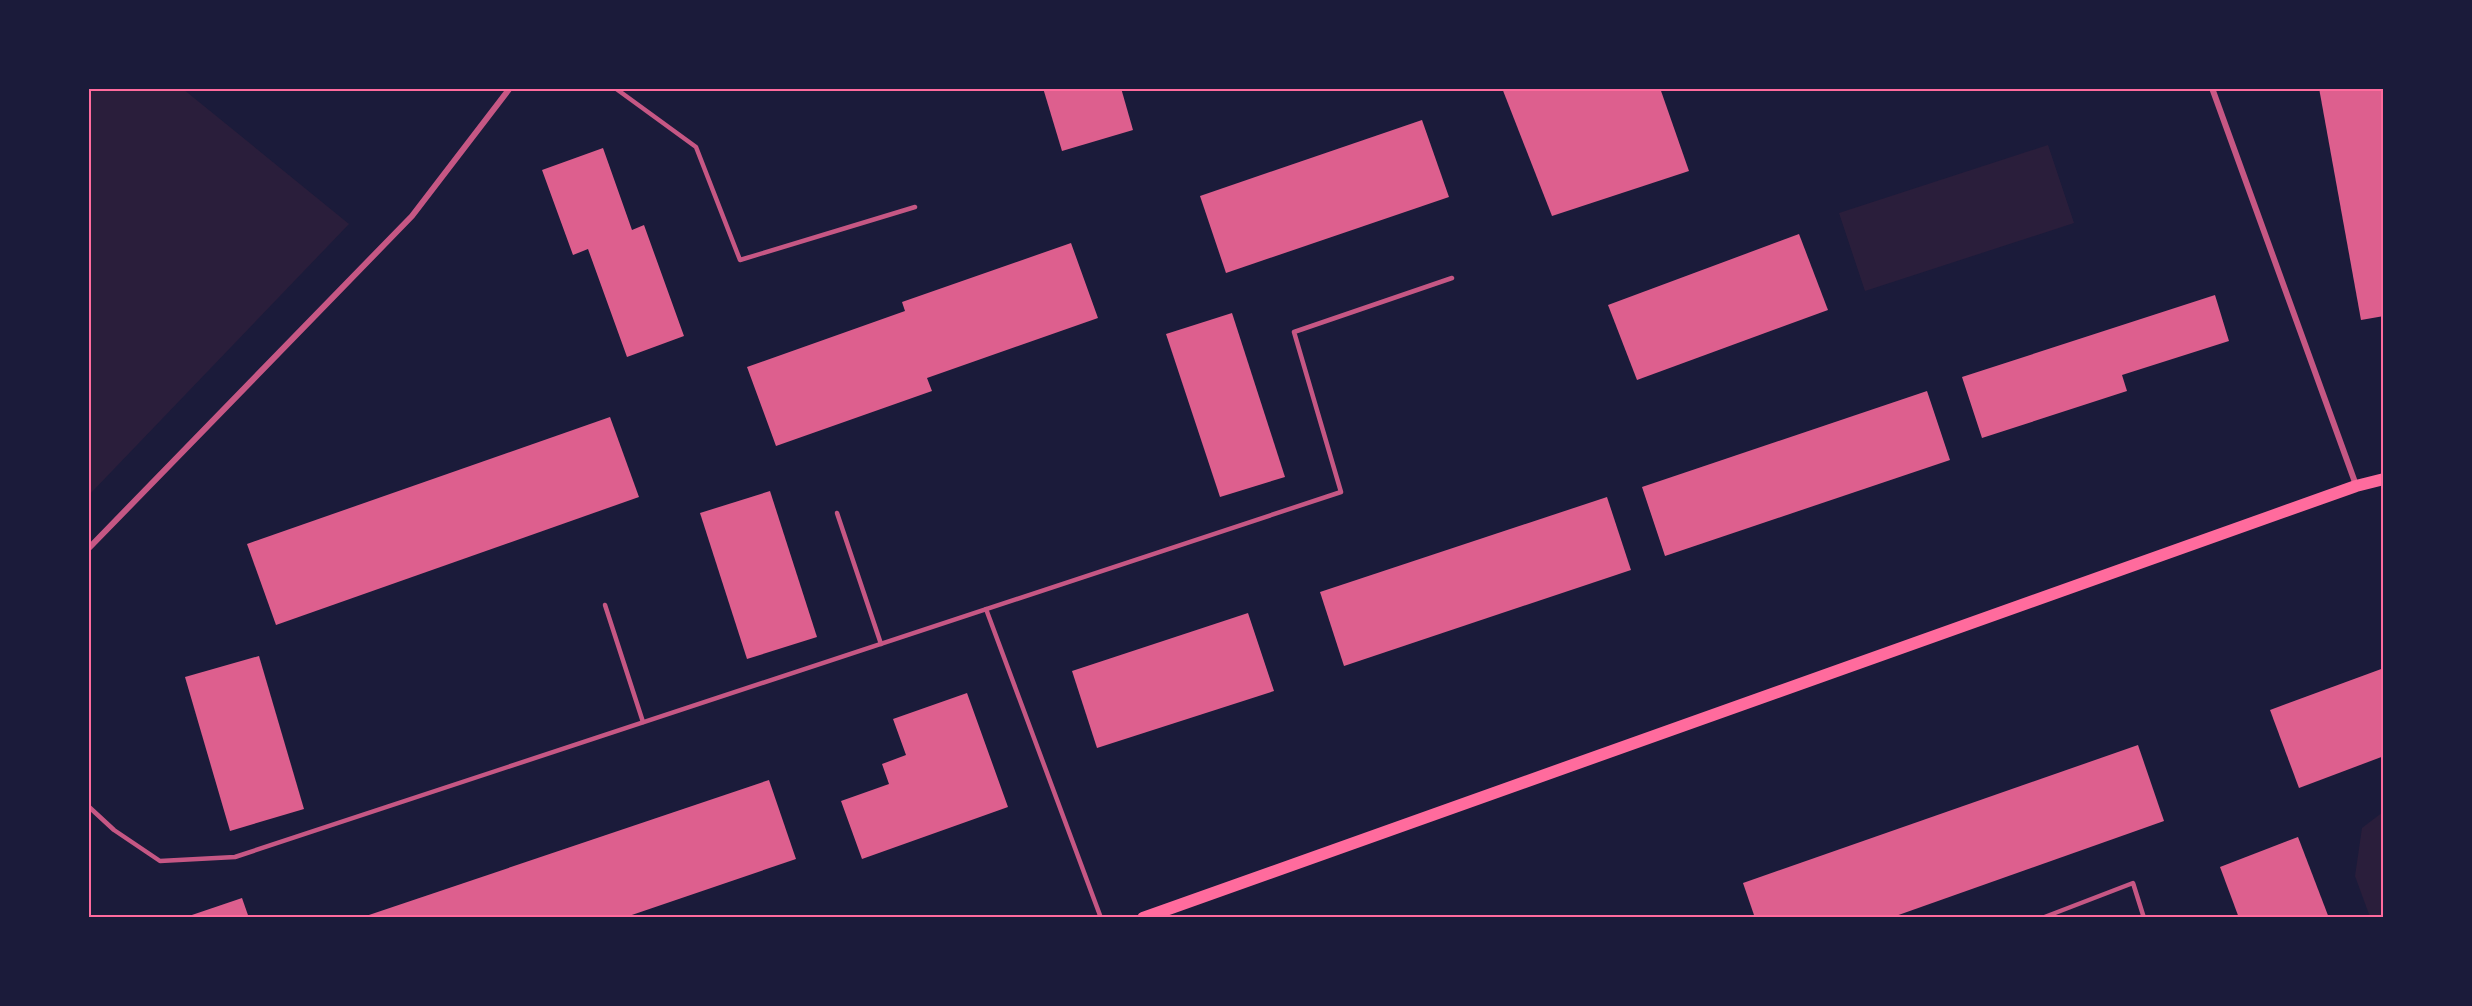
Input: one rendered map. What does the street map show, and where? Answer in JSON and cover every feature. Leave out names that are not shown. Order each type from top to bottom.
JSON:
[{"type":"main road","points":[[1143,918],[2356,486],[2384,478]]},
{"type":"street","points":[[88,549],[412,216],[510,88]]},
{"type":"street","points":[[2212,88],[2356,486]]},
{"type":"lane","points":[[615,88],[696,147],[740,260],[915,207]]},
{"type":"lane","points":[[88,806],[114,830],[160,861],[235,857],[1341,492],[1294,332],[1452,278]]},
{"type":"lane","points":[[837,513],[881,644]]},
{"type":"lane","points":[[605,605],[643,722]]},
{"type":"lane","points":[[986,609],[1101,918]]},
{"type":"lane","points":[[2042,918],[2133,883],[2144,918]]},
{"type":"shaded area","points":[[89,88],[183,89],[349,224],[89,495]]},
{"type":"shaded area","points":[[2048,145],[2074,223],[1865,291],[1839,213]]},
{"type":"shaded area","points":[[2383,812],[2383,917],[2370,917],[2355,876],[2362,828]]},
{"type":"building","points":[[1043,88],[1121,88],[1133,130],[1062,151]]},
{"type":"building","points":[[1502,88],[1660,88],[1689,171],[1552,216]]},
{"type":"building","points":[[2319,88],[2384,88],[2384,316],[2361,320]]},
{"type":"building","points":[[1422,120],[1449,197],[1226,273],[1200,196]]},
{"type":"building","points":[[603,148],[632,230],[644,225],[684,336],[627,357],[588,249],[573,255],[542,170]]},
{"type":"building","points":[[1799,234],[1828,310],[1637,380],[1608,305]]},
{"type":"building","points":[[1071,243],[1098,318],[927,378],[932,391],[776,446],[747,367],[905,311],[902,302]]},
{"type":"building","points":[[2215,295],[2229,341],[2122,375],[2127,391],[1982,438],[1962,377]]},
{"type":"building","points":[[1232,313],[1285,477],[1220,497],[1166,334]]},
{"type":"building","points":[[1927,391],[1950,460],[1665,556],[1642,487]]},
{"type":"building","points":[[610,417],[639,497],[276,625],[247,544]]},
{"type":"building","points":[[770,491],[817,637],[747,659],[700,513]]},
{"type":"building","points":[[1607,497],[1631,570],[1344,666],[1320,592]]},
{"type":"building","points":[[1248,613],[1274,691],[1097,748],[1072,671]]},
{"type":"building","points":[[259,656],[304,809],[230,831],[185,677]]},
{"type":"building","points":[[2384,668],[2384,756],[2299,788],[2270,710]]},
{"type":"building","points":[[967,693],[1008,807],[862,859],[841,801],[889,784],[882,764],[906,755],[893,719]]},
{"type":"building","points":[[2138,745],[2164,821],[1890,918],[1755,918],[1743,883]]},
{"type":"building","points":[[769,780],[796,859],[623,918],[360,918]]},
{"type":"building","points":[[2298,837],[2329,918],[2239,918],[2220,867]]},
{"type":"building","points":[[242,898],[249,918],[186,918],[186,917]]}]
